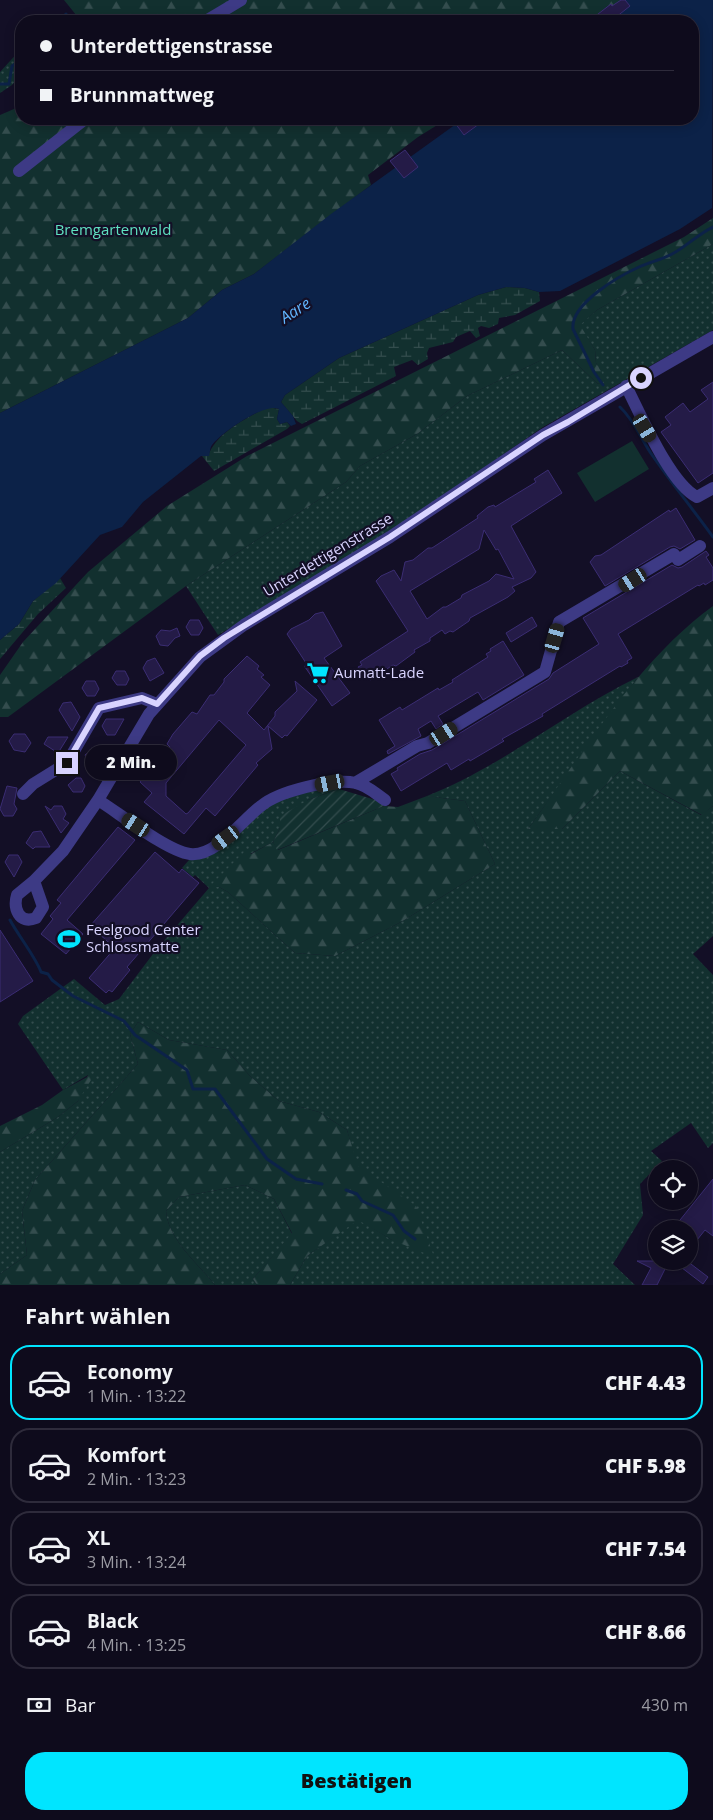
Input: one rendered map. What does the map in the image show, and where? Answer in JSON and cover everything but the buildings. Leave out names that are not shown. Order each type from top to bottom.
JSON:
[{"type":"street","points":[[216,15],[241,0]]},
{"type":"street","points":[[20,171],[78,125]]},
{"type":"street","name":"Unterdettigenstrasse","points":[[34,881],[63,851],[98,800],[138,729],[157,704],[200,656],[224,638],[384,541],[543,435],[713,337]]},
{"type":"street","points":[[626,386],[639,410],[645,428],[685,487],[697,497],[713,488]]},
{"type":"street","points":[[355,783],[417,746],[428,743],[545,672],[560,622],[674,554],[678,560],[700,546]]},
{"type":"street","points":[[23,794],[33,784],[67,763],[99,708],[142,698],[157,704]]},
{"type":"street","points":[[98,800],[170,847],[190,854],[202,852],[217,845],[261,805],[284,793],[330,783],[355,783],[367,787],[385,800]]},
{"type":"green space","points":[[64,0],[621,0],[601,15],[76,15]]},
{"type":"green space","points":[[15,56],[15,82],[0,93],[0,72]]},
{"type":"green space","name":"Bremgartenwald","points":[[15,109],[15,125],[437,125],[418,137],[368,175],[371,185],[254,274],[222,290],[188,318],[0,413],[0,115]]},
{"type":"green space","points":[[713,218],[713,244],[597,310],[580,325],[595,350],[596,363],[606,380],[598,384],[562,350],[467,396],[417,434],[360,466],[346,482],[186,586],[8,717],[0,717],[0,675],[23,642],[88,572],[167,506],[247,456],[684,237]]},
{"type":"green space","points":[[713,244],[713,330],[543,427],[387,534],[218,635],[186,586],[346,482],[360,466],[417,434],[467,396],[562,350],[598,384],[605,380],[596,363],[595,350],[579,325],[597,310]]},
{"type":"green space","points":[[506,287],[525,288],[539,292],[540,301],[515,315],[499,318],[498,324],[489,328],[481,326],[478,328],[480,336],[476,338],[470,331],[456,337],[453,342],[429,348],[427,353],[428,359],[418,365],[412,360],[394,367],[396,376],[302,424],[297,421],[281,402],[285,395],[339,358],[478,295]]},
{"type":"green space","points":[[267,407],[279,409],[277,419],[280,424],[287,422],[290,426],[214,471],[202,456],[208,456],[212,447],[225,433],[241,421]]},
{"type":"green space","points":[[632,441],[649,469],[595,502],[577,473]]},
{"type":"green space","points":[[60,578],[66,588],[38,614],[0,659],[0,640],[19,624],[33,601]]},
{"type":"green space","points":[[713,606],[713,806],[702,815],[620,771],[562,829],[528,829],[590,740],[635,681],[685,629]]},
{"type":"green space","points":[[638,677],[528,829],[562,829],[620,771],[701,815],[713,806],[713,936],[693,954],[713,975],[713,1143],[708,1148],[691,1123],[651,1151],[661,1160],[648,1160],[648,1176],[640,1184],[643,1215],[613,1264],[635,1285],[290,1285],[307,1256],[358,1219],[392,1240],[357,1166],[347,1130],[319,1112],[279,1101],[250,1076],[227,1050],[169,1040],[138,1022],[130,1034],[138,1064],[35,1180],[22,1211],[27,1255],[0,1274],[0,1152],[58,1117],[78,1101],[88,1075],[63,1090],[18,1024],[23,1016],[74,979],[105,1005],[119,999],[156,950],[209,888],[195,875],[193,877],[182,868],[189,860],[278,799],[325,788],[339,789],[308,800],[280,828],[273,842],[250,854],[210,887],[219,887],[228,892],[295,953],[335,956],[401,922],[495,864],[465,801],[427,796],[482,770],[611,691]]},
{"type":"green space","points":[[339,789],[379,801],[384,806],[277,850],[273,842],[280,828],[280,816],[308,800]]},
{"type":"green space","points":[[427,796],[465,801],[495,864],[401,922],[335,956],[295,953],[228,892],[219,887],[209,887],[245,851],[251,854],[273,842],[278,850],[384,806],[398,807]]},
{"type":"green space","points":[[138,1022],[169,1040],[227,1050],[250,1076],[279,1101],[319,1112],[347,1130],[358,1166],[416,1206],[434,1257],[392,1240],[358,1220],[307,1256],[290,1285],[257,1285],[253,1279],[292,1233],[274,1199],[245,1185],[179,1197],[166,1211],[172,1231],[178,1241],[215,1285],[0,1285],[0,1274],[27,1255],[22,1211],[35,1180],[138,1064],[130,1034]]},
{"type":"green space","points":[[91,1075],[91,1080],[78,1101],[58,1117],[0,1152],[0,1126],[42,1105],[63,1090]]},
{"type":"green space","points":[[245,1185],[274,1199],[292,1234],[253,1279],[257,1285],[215,1285],[178,1241],[168,1221],[166,1211],[179,1197]]},
{"type":"water","name":"Aare","points":[[621,0],[713,0],[712,208],[680,229],[560,291],[539,292],[525,288],[506,287],[478,295],[339,358],[285,395],[281,402],[293,416],[296,424],[291,426],[287,422],[280,424],[277,419],[279,409],[272,408],[254,414],[233,426],[212,445],[209,456],[201,456],[143,502],[122,527],[100,535],[56,583],[33,601],[19,624],[0,640],[0,413],[188,318],[222,290],[254,274],[331,214],[455,125],[699,125],[699,15],[601,15]]},
{"type":"waterway","points":[[0,84],[9,84],[12,66],[15,64]]},
{"type":"waterway","points":[[603,385],[594,372],[573,329],[574,320],[579,310],[597,292],[620,277],[672,254],[713,227]]},
{"type":"waterway","points":[[620,407],[633,423],[658,463],[713,537]]},
{"type":"waterway","points":[[10,920],[41,972],[48,974],[52,980],[73,996],[124,1021],[135,1035],[187,1070],[193,1089],[215,1089],[267,1159],[296,1179],[322,1184]]},
{"type":"waterway","points":[[346,1190],[357,1194],[362,1201],[393,1215],[404,1231],[415,1239]]},
{"type":"place","name":"Aumatt-Lade","points":[[318,673]]},
{"type":"place","name":"Feelgood Center Schlossmatte","points":[[69,939]]},
{"type":"route","points":[[67,763],[99,708],[142,698],[157,704],[200,656],[224,638],[390,537],[543,435],[603,402],[641,378]]}]
